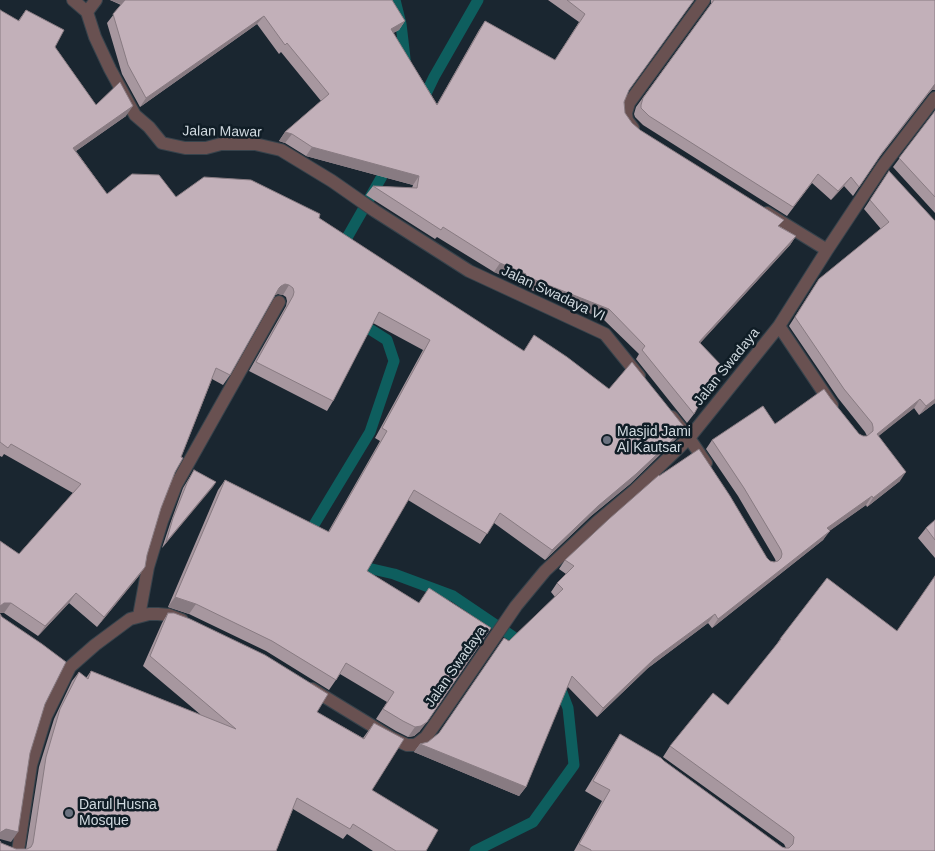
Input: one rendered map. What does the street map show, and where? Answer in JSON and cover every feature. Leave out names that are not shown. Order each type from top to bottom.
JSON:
[{"type":"street","name":"Jalan Mawar","points":[[73,0],[86,12],[110,69],[135,115],[150,127],[162,143],[185,148],[206,148],[221,144],[256,144],[281,150],[332,181],[375,211]]},
{"type":"street","points":[[86,12],[96,0]]},
{"type":"street","points":[[646,138],[632,127],[627,120],[626,113],[629,103],[704,0]]},
{"type":"street","name":"Jalan Swadaya","points":[[301,683],[392,738],[407,745],[417,744],[426,737],[516,606],[545,571],[635,490],[689,438],[778,326],[827,250],[885,171],[935,98]]},
{"type":"street","points":[[753,204],[827,250]]},
{"type":"street","name":"Jalan Swadaya VI","points":[[375,211],[469,271],[604,334],[647,386]]},
{"type":"street","points":[[139,616],[148,567],[162,521],[176,485],[280,302]]},
{"type":"street","points":[[778,326],[842,416]]},
{"type":"street","points":[[665,408],[689,438],[710,469]]},
{"type":"street","points":[[12,850],[31,765],[46,716],[66,664],[130,619],[139,616],[149,614],[169,615],[194,625]]},
{"type":"building","points":[[125,0],[392,0],[405,21],[391,29],[437,105],[485,21],[555,60],[585,14],[567,0],[694,0],[629,90],[624,102],[625,113],[640,130],[784,220],[778,226],[796,236],[699,342],[721,365],[694,414],[642,350],[645,346],[609,309],[525,276],[526,274],[500,263],[443,227],[441,230],[373,186],[417,188],[419,176],[312,147],[292,134],[285,132],[329,94],[287,43],[285,45],[264,16],[146,98],[128,65],[113,14]]},
{"type":"building","points":[[714,0],[935,0],[935,84],[882,153],[859,187],[851,177],[838,191],[818,174],[793,207],[649,116],[641,108],[643,98]]},
{"type":"building","points":[[0,10],[19,21],[26,10],[64,30],[55,47],[96,105],[120,82],[133,106],[73,148],[107,194],[132,174],[159,175],[176,197],[204,177],[251,180],[320,214],[319,218],[524,351],[534,335],[609,389],[632,362],[685,428],[552,550],[500,513],[487,534],[414,490],[367,571],[419,603],[429,588],[491,628],[427,722],[421,726],[415,727],[383,709],[394,692],[346,663],[336,680],[272,641],[196,604],[175,597],[225,480],[329,532],[387,431],[382,428],[430,340],[379,312],[333,401],[256,362],[293,296],[293,288],[289,285],[285,284],[279,288],[230,375],[216,368],[181,457],[183,458],[175,472],[161,508],[145,567],[104,617],[76,593],[45,626],[11,603],[4,603],[0,606],[0,541],[19,554],[81,484],[11,444],[8,448],[0,442]]},
{"type":"building","points":[[935,111],[935,197],[899,158]]},
{"type":"building","points":[[889,171],[935,221],[935,399],[926,406],[920,399],[877,434],[906,472],[873,498],[872,496],[827,528],[830,531],[718,619],[715,614],[654,659],[603,708],[572,676],[526,787],[420,744],[428,742],[439,733],[504,638],[509,641],[563,589],[557,583],[574,566],[565,560],[659,475],[699,449],[767,558],[774,562],[781,558],[781,550],[744,488],[712,440],[763,406],[775,424],[824,389],[859,434],[867,436],[873,431],[872,423],[844,389],[795,317],[819,279],[889,222],[870,200]]},
{"type":"building","points":[[194,470],[216,482],[166,542],[173,518]]},
{"type":"building","points":[[935,520],[935,540],[926,528]]},
{"type":"building","points":[[935,576],[935,851],[591,851],[579,844],[610,790],[593,781],[620,734],[661,758],[782,847],[789,848],[793,844],[794,837],[791,834],[670,746],[713,693],[728,705],[827,578],[897,631]]},
{"type":"building","points":[[168,613],[174,613],[190,619],[265,655],[328,694],[317,712],[364,739],[374,723],[404,739],[372,790],[438,830],[426,851],[396,851],[353,824],[350,829],[297,798],[276,851],[0,851],[0,841],[16,849],[27,849],[33,843],[46,757],[60,709],[79,672],[88,679],[91,671],[236,729],[150,656]]},
{"type":"building","points":[[0,614],[66,662],[45,704],[30,753],[18,832],[6,829],[0,833]]},
{"type":"waterway","points":[[395,0],[401,24],[406,67]]},
{"type":"waterway","points":[[421,104],[434,77],[478,0]]},
{"type":"waterway","points":[[340,250],[389,164]]},
{"type":"waterway","points":[[306,538],[370,432],[394,361],[387,340],[357,321]]},
{"type":"waterway","points":[[355,565],[394,574],[453,596],[524,644]]},
{"type":"waterway","points":[[475,851],[533,822],[574,765],[568,708],[558,682]]},
{"type":"place","name":"Masjid Jami Al Kautsar","points":[[607,440]]},
{"type":"place","name":"Darul Husna Mosque","points":[[69,813]]}]
